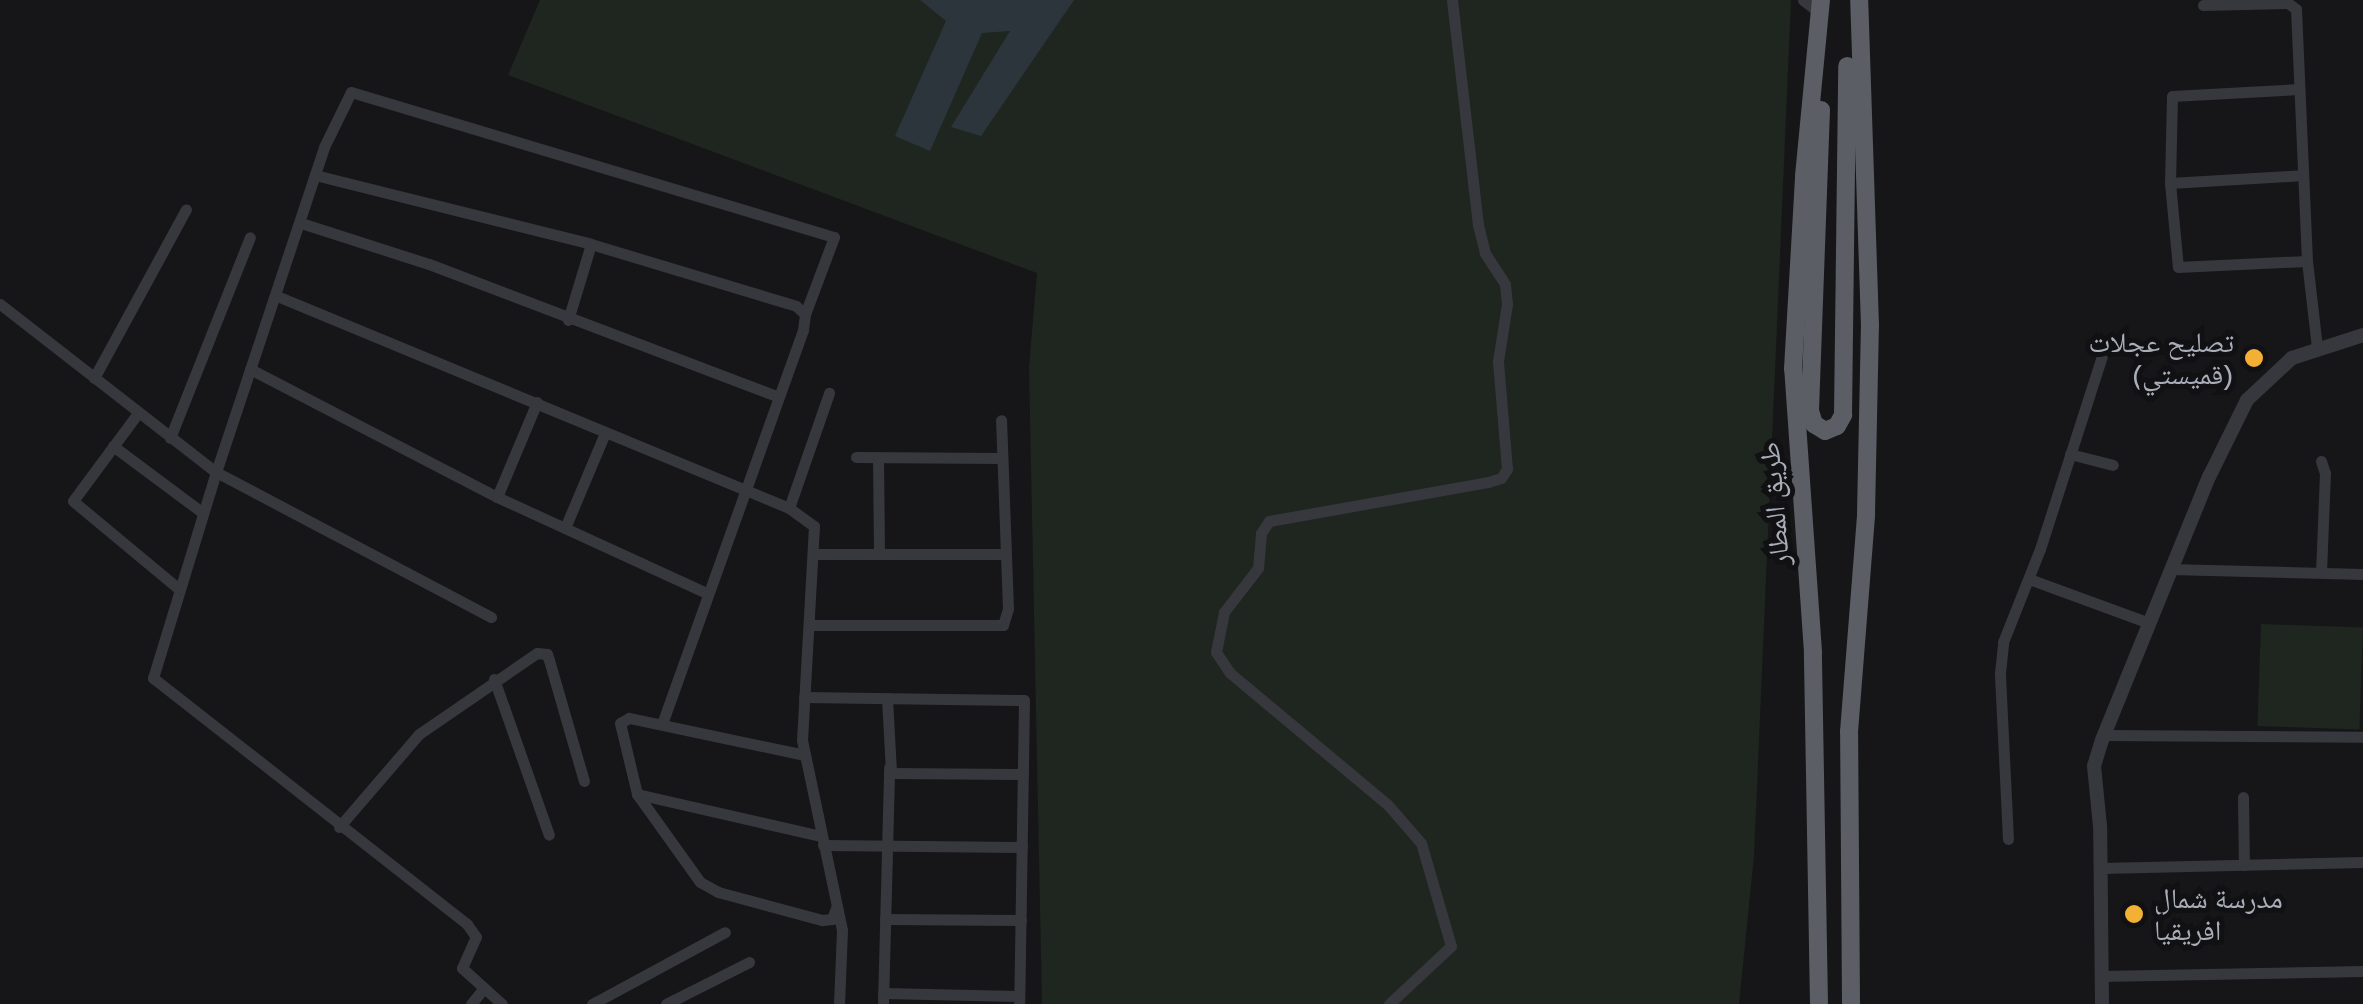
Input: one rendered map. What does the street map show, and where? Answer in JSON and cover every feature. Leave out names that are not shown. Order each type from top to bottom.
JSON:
[{"type":"highway","points":[[1822,4],[1810,412],[1814,424],[1825,431],[1838,426],[1842,414],[1855,0]]},
{"type":"highway","points":[[1850,1004],[1849,732],[1866,514],[1870,326],[1855,0]]},
{"type":"highway","name":"طريق المطار","points":[[1818,1004],[1813,652],[1793,369],[1804,176],[1822,4]]},
{"type":"street","points":[[1389,1004],[1451,946],[1422,843],[1388,805],[1230,672],[1216,652],[1224,612],[1258,568],[1261,533],[1269,521],[1488,482],[1502,478],[1507,469],[1498,361],[1507,304],[1506,284],[1485,252],[1478,225],[1452,0]]},
{"type":"street","points":[[1803,0],[1822,4]]},
{"type":"street","points":[[2204,5],[2294,5],[2307,261],[2317,348]]},
{"type":"street","points":[[2300,89],[2172,96],[2170,183],[2178,267],[2307,261]]},
{"type":"street","points":[[502,1004],[461,964],[475,943],[475,932],[154,681],[152,674],[315,175],[351,92],[834,236],[662,724]]},
{"type":"street","points":[[315,175],[592,244],[796,306],[805,314]]},
{"type":"street","points":[[2170,183],[2302,175]]},
{"type":"street","points":[[94,378],[186,208]]},
{"type":"street","points":[[301,223],[429,264],[568,320],[777,396]]},
{"type":"street","points":[[170,438],[250,238]]},
{"type":"street","points":[[568,320],[592,244]]},
{"type":"street","points":[[277,296],[789,508],[814,526],[804,697],[805,755],[843,943],[839,1004]]},
{"type":"street","points":[[0,304],[216,472],[491,617]]},
{"type":"street","points":[[2102,1004],[2101,868],[2094,766],[2104,734],[2170,569],[2247,400],[2276,368],[2317,348],[2363,335]]},
{"type":"street","points":[[2008,839],[2000,672],[2008,624],[2029,580],[2103,352]]},
{"type":"street","points":[[250,369],[497,497],[707,593]]},
{"type":"street","points":[[789,508],[829,393]]},
{"type":"street","points":[[497,497],[538,402]]},
{"type":"street","points":[[138,412],[74,497],[75,506],[179,589]]},
{"type":"street","points":[[811,625],[1003,624],[1008,609],[1001,420]]},
{"type":"street","points":[[565,528],[606,433]]},
{"type":"street","points":[[113,446],[202,513]]},
{"type":"street","points":[[2070,454],[2112,465]]},
{"type":"street","points":[[856,457],[1002,458]]},
{"type":"street","points":[[878,457],[879,553]]},
{"type":"street","points":[[2321,461],[2321,572]]},
{"type":"street","points":[[814,554],[1006,554]]},
{"type":"street","points":[[2170,569],[2363,574]]},
{"type":"street","points":[[2029,580],[2148,623]]},
{"type":"street","points":[[339,827],[420,734],[494,679],[537,653],[547,654],[584,780]]},
{"type":"street","points":[[494,679],[549,834]]},
{"type":"street","points":[[804,697],[887,698],[1024,700],[1019,1000],[883,998],[887,698]]},
{"type":"street","points":[[805,755],[662,724],[620,719],[636,794],[707,888],[822,920],[832,920],[836,907]]},
{"type":"street","points":[[2104,734],[2363,737]]},
{"type":"street","points":[[889,767],[895,774],[1023,774]]},
{"type":"street","points":[[636,794],[822,841],[887,846],[1022,847]]},
{"type":"street","points":[[2244,796],[2244,864]]},
{"type":"street","points":[[2101,868],[2363,862]]},
{"type":"street","points":[[885,919],[1020,920]]},
{"type":"street","points":[[592,1004],[725,932]]},
{"type":"street","points":[[666,1004],[749,962]]},
{"type":"street","points":[[2102,976],[2363,971]]},
{"type":"street","points":[[472,1004],[483,989]]},
{"type":"shaded area","points":[[540,0],[1791,0],[1754,856],[1739,1004],[1042,1004],[1029,367],[1037,273],[508,75]]},
{"type":"shaded area","points":[[920,0],[1074,0],[981,136],[951,127],[1010,31],[982,33],[930,151],[895,136],[946,21]]},
{"type":"shaded area","points":[[2261,624],[2363,628],[2359,729],[2257,726]]},
{"type":"place","name":"تصليح عجلات (قميستي)","points":[[2254,358]]},
{"type":"place","name":"مدرسة شمال افريقيا","points":[[2134,914]]}]
